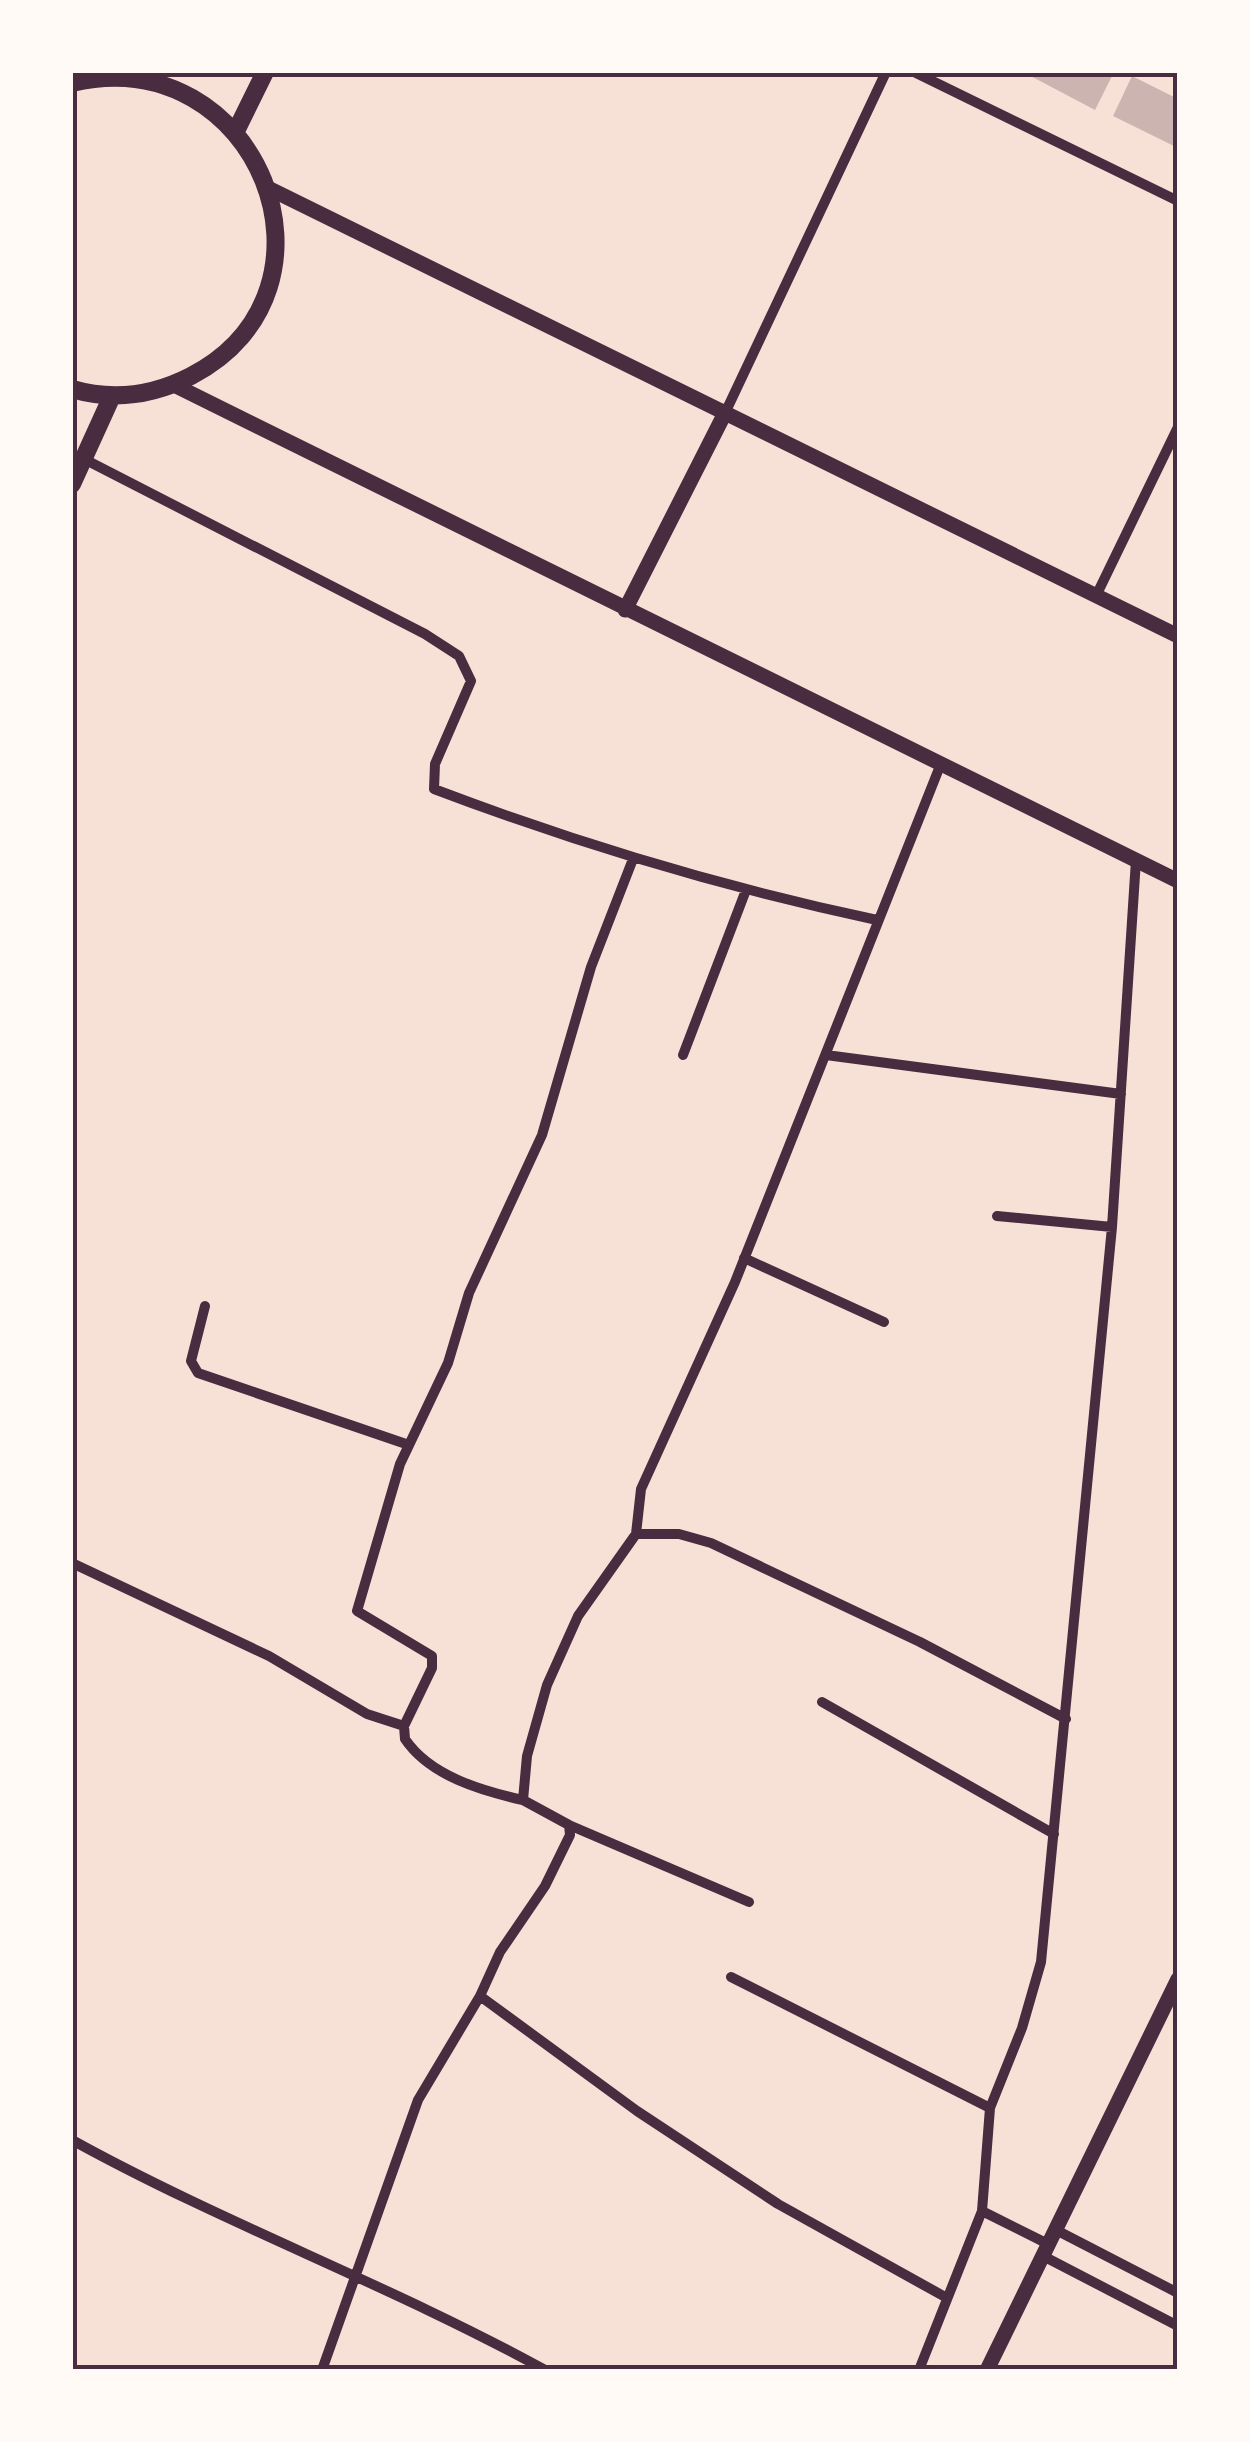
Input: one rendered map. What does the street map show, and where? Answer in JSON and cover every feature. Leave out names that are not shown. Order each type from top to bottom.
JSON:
[{"type":"main road","points":[[236,131],[265,72]]},
{"type":"main road","points":[[72,83],[122,74],[172,86],[196,98],[236,131],[268,188],[275,247],[259,304],[224,353],[174,385],[112,396],[72,389]]},
{"type":"main road","points":[[72,484],[112,396]]},
{"type":"street","points":[[626,610],[726,412],[886,72]]},
{"type":"street","points":[[914,72],[1178,201]]},
{"type":"street","points":[[268,188],[1178,636]]},
{"type":"street","points":[[174,385],[1178,881]]},
{"type":"street","points":[[1096,596],[1178,427]]},
{"type":"street","points":[[84,459],[460,656],[471,682],[435,764],[434,789],[633,859],[877,920]]},
{"type":"street","points":[[523,1800],[527,1756],[547,1685],[578,1616],[636,1534],[641,1489],[744,1258],[940,766]]},
{"type":"street","points":[[633,859],[591,967],[542,1134],[468,1293],[448,1363],[409,1446],[357,1611],[432,1656],[432,1668],[404,1726],[405,1739],[428,1762],[476,1787],[523,1800],[569,1825],[749,1902]]},
{"type":"street","points":[[919,2370],[982,2211],[990,2108],[1022,2028],[1041,1962],[1112,1227],[1136,860]]},
{"type":"street","points":[[683,1055],[746,890]]},
{"type":"street","points":[[826,1054],[1121,1094]]},
{"type":"street","points":[[997,1216],[1112,1227]]},
{"type":"street","points":[[744,1258],[884,1322]]},
{"type":"street","points":[[205,1306],[191,1361],[198,1373],[409,1446]]},
{"type":"street","points":[[636,1534],[679,1534],[710,1543],[920,1642],[1066,1719]]},
{"type":"street","points":[[72,1563],[270,1656],[366,1714],[404,1726]]},
{"type":"street","points":[[822,1702],[1054,1834]]},
{"type":"street","points":[[322,2370],[418,2100],[480,1996],[500,1952],[552,1874],[570,1835],[569,1825]]},
{"type":"street","points":[[731,1977],[990,2108]]},
{"type":"street","points":[[988,2370],[1178,1979]]},
{"type":"street","points":[[480,1996],[637,2112],[778,2204],[947,2298]]},
{"type":"street","points":[[72,2140],[164,2191],[478,2333],[545,2370]]},
{"type":"street","points":[[982,2211],[1051,2245],[1178,2293]]},
{"type":"street","points":[[1051,2245],[1178,2326]]},
{"type":"building","points":[[1023,72],[1114,72],[1095,110]]},
{"type":"building","points":[[1132,76],[1178,99],[1178,148],[1113,116]]}]
